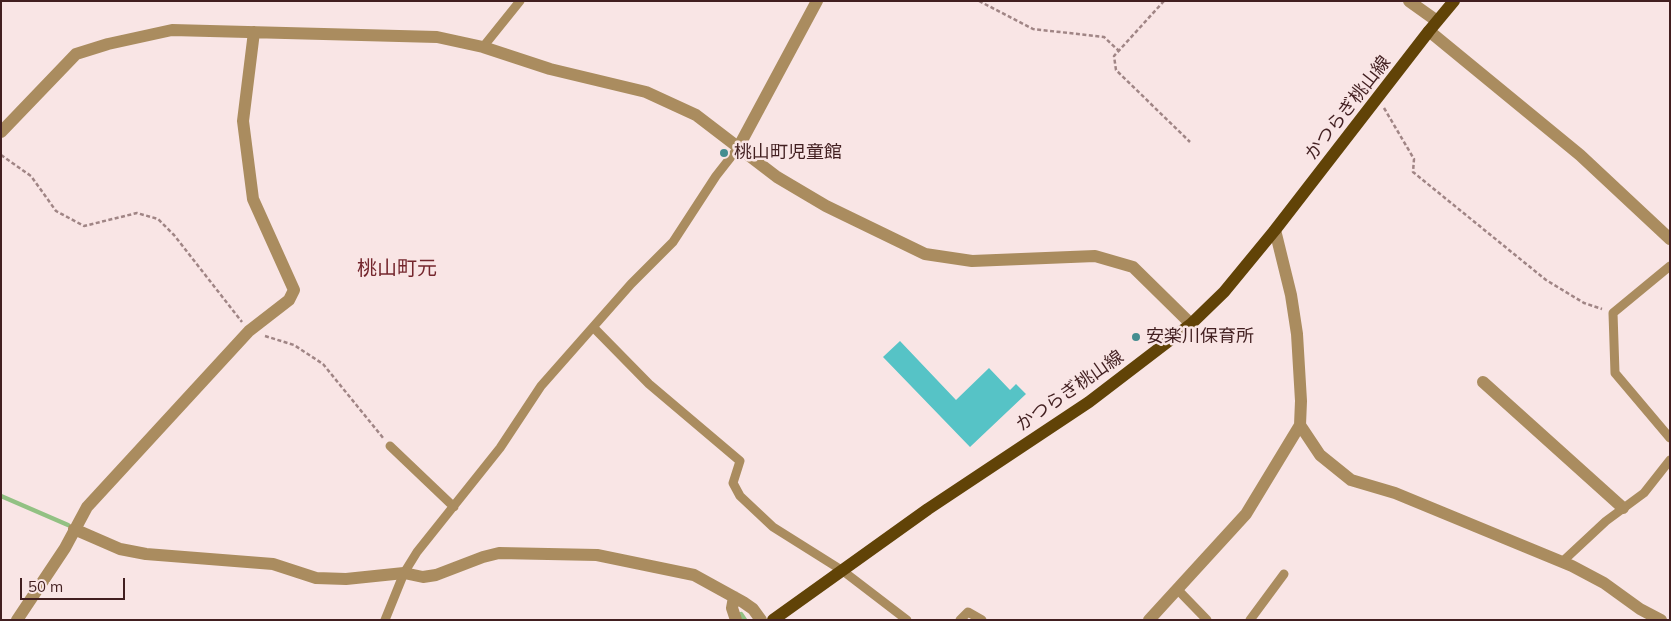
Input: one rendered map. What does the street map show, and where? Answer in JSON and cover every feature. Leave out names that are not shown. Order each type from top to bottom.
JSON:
[{"type":"main road","name":"かつらぎ桃山線","points":[[773,620],[928,508],[1089,402],[1191,324],[1224,292],[1275,230],[1428,31],[1454,1]]},
{"type":"street","points":[[738,148],[817,1]]},
{"type":"street","points":[[1409,1],[1437,21]]},
{"type":"street","points":[[1,132],[76,54],[108,44],[172,30],[437,37],[483,47],[550,69],[646,92],[696,115],[778,177],[826,206],[925,254],[972,262],[1095,256],[1134,267],[1191,324]]},
{"type":"street","points":[[1428,31],[1580,155],[1670,239]]},
{"type":"street","points":[[17,620],[65,548],[74,528],[87,507],[249,331],[289,300],[294,290],[253,199],[243,121],[254,32]]},
{"type":"street","points":[[1149,620],[1246,514],[1300,425],[1301,401],[1297,334],[1291,295],[1275,230]]},
{"type":"street","points":[[1483,382],[1623,508]]},
{"type":"street","points":[[1300,425],[1320,455],[1351,480],[1395,493],[1562,562],[1604,583],[1640,609],[1661,620]]},
{"type":"street","points":[[74,528],[120,549],[138,553],[274,564],[316,578],[346,578],[404,573],[423,577],[436,576],[483,557],[499,553],[597,555],[694,575],[753,609],[761,620]]},
{"type":"street","points":[[734,598],[732,608],[736,620]]},
{"type":"lane","points":[[483,47],[520,1]]},
{"type":"lane","points":[[386,620],[404,573],[417,552],[500,448],[541,386],[631,284],[673,242],[716,176],[738,148]]},
{"type":"lane","points":[[1670,266],[1613,313],[1615,373],[1670,438]]},
{"type":"lane","points":[[594,328],[649,384],[740,461],[733,483],[740,496],[772,527],[842,571],[907,620]]},
{"type":"lane","points":[[390,446],[454,507]]},
{"type":"lane","points":[[1562,562],[1644,492],[1670,460]]},
{"type":"lane","points":[[1250,620],[1284,574]]},
{"type":"lane","points":[[1177,589],[1207,620]]},
{"type":"lane","points":[[960,620],[968,612],[982,620]]},
{"type":"path","points":[[979,1],[1033,29],[1104,37],[1119,51]]},
{"type":"path","points":[[1164,1],[1114,56],[1116,70],[1190,142]]},
{"type":"path","points":[[1378,98],[1414,159],[1413,172],[1546,280],[1584,303],[1613,313]]},
{"type":"path","points":[[1,155],[32,176],[56,211],[84,226],[137,213],[158,219],[174,235],[249,331],[294,344],[323,364],[390,446]]},
{"type":"building","points":[[900,341],[956,400],[989,368],[1010,390],[1016,384],[1026,394],[970,447],[883,357]]},
{"type":"waterway","points":[[1,496],[68,525]]},
{"type":"waterway","points":[[741,614],[745,620]]},
{"type":"place","name":"桃山町児童館","points":[[724,153]]},
{"type":"place","name":"安楽川保育所","points":[[1136,337]]},
{"type":"district","name":"桃山町元","points":[[397,269]]}]
